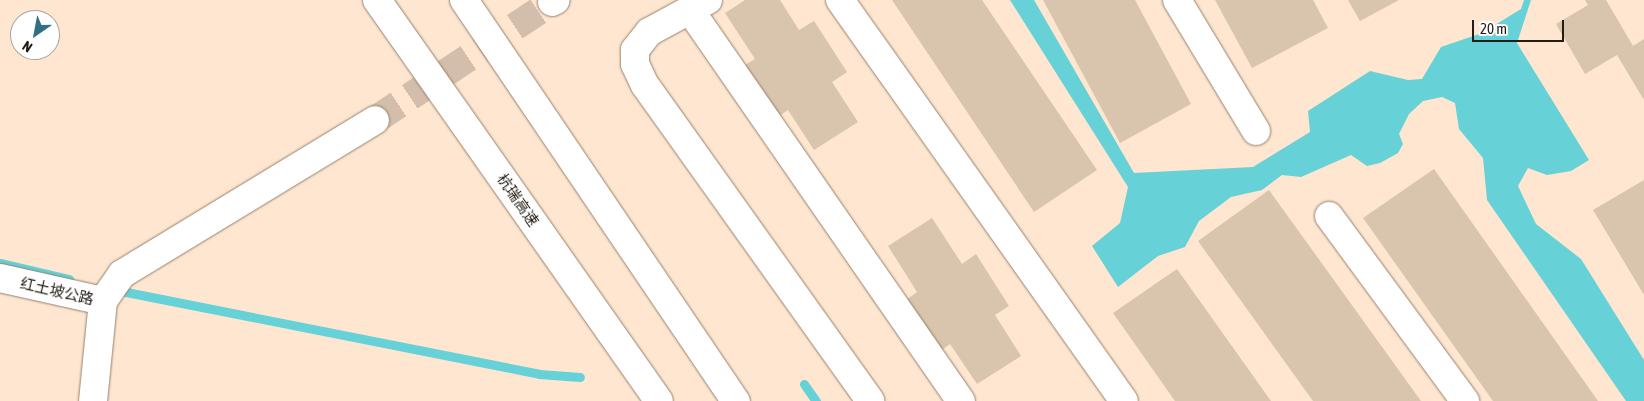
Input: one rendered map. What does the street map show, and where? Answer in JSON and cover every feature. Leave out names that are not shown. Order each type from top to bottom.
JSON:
[{"type":"main road","name":"杭瑞高速","points":[[377,0],[659,401]]},
{"type":"main road","points":[[464,0],[736,401]]},
{"type":"main road","points":[[840,0],[1122,400]]},
{"type":"main road","points":[[1177,0],[1256,131]]},
{"type":"main road","points":[[870,401],[645,85],[635,64],[635,50],[650,32],[699,5],[961,401]]},
{"type":"main road","points":[[104,301],[122,274],[376,120]]},
{"type":"main road","points":[[1329,216],[1465,401]]},
{"type":"main road","name":"红土坡公路","points":[[0,278],[104,301],[93,401]]},
{"type":"water","points":[[1010,0],[1034,0],[1134,173],[1253,167],[1310,132],[1308,111],[1370,71],[1408,80],[1422,79],[1441,47],[1482,33],[1521,9],[1524,0],[1531,0],[1517,43],[1589,160],[1571,171],[1547,175],[1528,168],[1518,186],[1536,224],[1581,259],[1644,360],[1644,401],[1626,401],[1487,200],[1483,158],[1459,129],[1455,103],[1442,97],[1423,101],[1409,114],[1399,134],[1403,144],[1398,153],[1380,163],[1367,166],[1351,155],[1301,177],[1282,175],[1262,190],[1231,197],[1199,221],[1185,247],[1158,256],[1118,287],[1092,246],[1120,223],[1128,187]]},
{"type":"building","points":[[745,0],[780,0],[799,30],[814,21],[847,72],[832,82],[858,122],[814,150],[788,110],[776,118],[743,66],[755,59],[725,13]]},
{"type":"building","points":[[892,0],[982,0],[1097,170],[1034,212]]},
{"type":"building","points":[[1043,0],[1135,0],[1191,104],[1120,143]]},
{"type":"building","points":[[1215,0],[1313,0],[1328,28],[1252,68]]},
{"type":"building","points":[[1348,0],[1399,0],[1360,21]]},
{"type":"building","points":[[1585,0],[1606,0],[1633,46],[1644,39],[1644,100],[1617,55],[1585,74],[1556,24],[1588,5]]},
{"type":"building","points":[[1434,169],[1598,401],[1493,401],[1363,218]]},
{"type":"building","points":[[1644,180],[1644,295],[1593,210]]},
{"type":"building","points":[[1269,190],[1421,401],[1313,401],[1198,241]]},
{"type":"building","points":[[932,218],[962,264],[976,254],[1009,306],[995,315],[1021,356],[977,384],[950,344],[939,352],[906,300],[917,292],[888,246]]},
{"type":"building","points":[[1177,269],[1271,401],[1175,401],[1113,313]]},
{"type":"waterway","points":[[0,263],[69,279]]},
{"type":"waterway","points":[[116,290],[539,374],[580,377]]},
{"type":"waterway","points":[[804,384],[816,401]]},
{"type":"tunnel","points":[[375,120],[552,2]]}]
